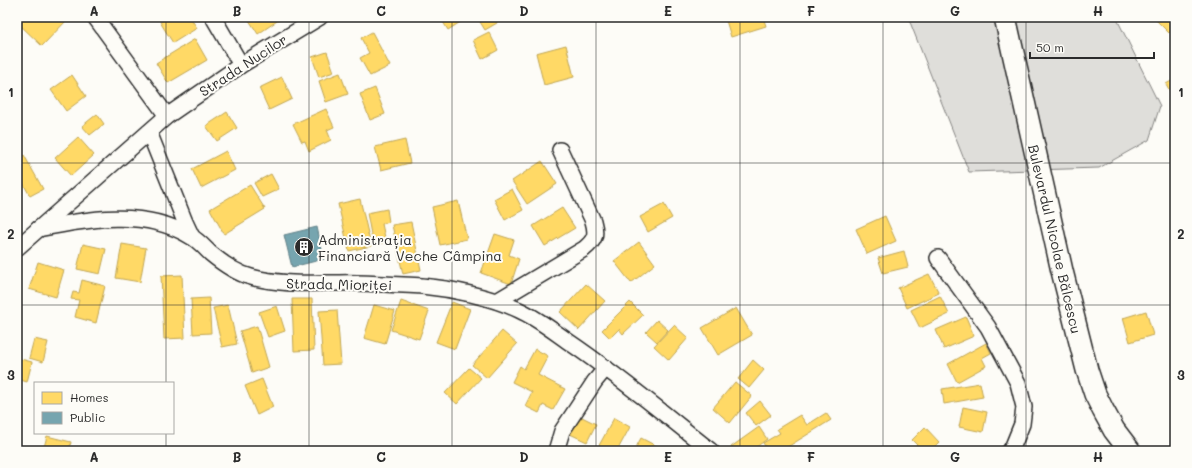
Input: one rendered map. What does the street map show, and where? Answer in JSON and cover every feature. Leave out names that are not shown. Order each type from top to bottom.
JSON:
[{"type":"street","points":[[17,248],[167,116],[94,17]]},
{"type":"street","points":[[213,17],[241,65]]},
{"type":"street","name":"Strada Nucilor","points":[[167,116],[241,65],[320,17]]},
{"type":"street","name":"Bulevardul Nicolae Bălcescu","points":[[1005,17],[1060,264],[1087,370],[1095,394],[1103,410],[1114,430],[1130,451]]},
{"type":"street","name":"Strada Mioriței","points":[[149,132],[192,237]]},
{"type":"street","points":[[497,301],[584,249],[592,243],[595,237],[593,221],[560,150]]},
{"type":"street","name":"Strada Mioriței","points":[[38,229],[75,222],[118,218],[141,219],[161,223],[180,230],[192,237],[217,259],[232,269],[250,276],[274,282],[297,284],[341,282],[422,286],[465,293],[497,301],[520,310],[539,321],[606,368],[711,451]]},
{"type":"street","points":[[938,258],[988,327],[1018,383],[1024,407],[1022,424],[1010,451]]},
{"type":"street","points":[[556,451],[562,431],[595,381],[606,368]]},
{"type":"shaded area","points":[[908,17],[1116,17],[1160,106],[1149,140],[1099,168],[969,172]]},
{"type":"building: Homes","points":[[26,17],[66,17],[68,19],[42,46],[19,24]]},
{"type":"building: Homes","points":[[168,17],[190,17],[197,28],[173,43],[160,22]]},
{"type":"building: Homes","points":[[247,17],[278,17],[280,19],[258,34]]},
{"type":"building: Homes","points":[[440,17],[468,17],[448,30]]},
{"type":"building: Homes","points":[[477,17],[494,17],[497,23],[485,30]]},
{"type":"building: Homes","points":[[725,17],[763,17],[766,26],[731,37]]},
{"type":"building: Homes","points":[[1153,17],[1175,17],[1175,27],[1169,33]]},
{"type":"building: Homes","points":[[372,32],[390,66],[370,76],[360,58],[369,53],[361,38]]},
{"type":"building: Homes","points":[[489,32],[498,50],[482,59],[473,40]]},
{"type":"building: Homes","points":[[195,39],[207,60],[168,83],[156,63]]},
{"type":"building: Homes","points":[[566,45],[574,77],[544,85],[536,53]]},
{"type":"building: Homes","points":[[327,52],[334,72],[319,77],[312,57]]},
{"type":"building: Homes","points":[[340,73],[348,94],[326,102],[319,81]]},
{"type":"building: Homes","points":[[72,75],[86,96],[66,111],[51,90]]},
{"type":"building: Homes","points":[[282,77],[292,99],[269,110],[259,88]]},
{"type":"building: Homes","points":[[1175,79],[1175,100],[1166,84]]},
{"type":"building: Homes","points":[[375,88],[385,114],[370,120],[360,94]]},
{"type":"building: Homes","points":[[326,109],[334,127],[327,130],[331,140],[309,151],[305,141],[302,142],[293,124]]},
{"type":"building: Homes","points":[[227,112],[237,128],[217,141],[206,126]]},
{"type":"building: Homes","points":[[97,114],[104,124],[90,135],[82,126]]},
{"type":"building: Homes","points":[[78,137],[94,155],[71,176],[55,158]]},
{"type":"building: Homes","points":[[405,140],[410,163],[381,170],[375,147]]},
{"type":"building: Homes","points":[[226,151],[235,170],[201,188],[192,169]]},
{"type":"building: Homes","points":[[24,155],[43,189],[30,196],[17,172],[17,158]]},
{"type":"building: Homes","points":[[542,161],[557,184],[527,204],[512,181]]},
{"type":"building: Homes","points":[[271,174],[279,189],[262,197],[254,183]]},
{"type":"building: Homes","points":[[250,185],[265,209],[224,234],[210,209]]},
{"type":"building: Homes","points":[[512,189],[523,210],[505,220],[494,199]]},
{"type":"building: Homes","points":[[360,199],[371,246],[349,251],[338,204]]},
{"type":"building: Homes","points":[[458,201],[467,239],[440,245],[432,207]]},
{"type":"building: Homes","points":[[664,204],[672,218],[648,232],[640,217]]},
{"type":"building: Homes","points":[[562,208],[575,228],[545,246],[533,226]]},
{"type":"building: Homes","points":[[387,209],[389,222],[382,224],[386,242],[373,245],[367,213]]},
{"type":"building: Homes","points":[[885,216],[896,241],[867,254],[856,229]]},
{"type":"building: Homes","points":[[411,222],[421,270],[403,274],[392,225]]},
{"type":"building: Homes","points":[[495,234],[514,240],[509,255],[519,259],[511,284],[481,273]]},
{"type":"building: Homes","points":[[639,242],[655,264],[631,283],[614,261]]},
{"type":"building: Homes","points":[[83,244],[106,249],[100,274],[77,269]]},
{"type":"building: Homes","points":[[122,244],[146,248],[140,282],[116,278]]},
{"type":"building: Homes","points":[[904,251],[908,267],[883,273],[878,258]]},
{"type":"building: Homes","points":[[38,262],[64,270],[56,297],[29,289]]},
{"type":"building: Homes","points":[[929,274],[939,293],[907,308],[898,288]]},
{"type":"building: Homes","points":[[182,275],[185,338],[164,339],[161,276]]},
{"type":"building: Homes","points":[[82,280],[105,286],[96,323],[75,317],[79,300],[71,299],[73,292],[79,293]]},
{"type":"building: Homes","points":[[586,284],[605,301],[579,330],[560,312]]},
{"type":"building: Homes","points":[[940,296],[949,314],[920,328],[911,310]]},
{"type":"building: Homes","points":[[209,298],[211,333],[193,334],[191,299]]},
{"type":"building: Homes","points":[[292,299],[312,299],[314,350],[294,351]]},
{"type":"building: Homes","points":[[401,301],[429,311],[419,339],[391,330]]},
{"type":"building: Homes","points":[[452,302],[470,309],[455,349],[436,342]]},
{"type":"building: Homes","points":[[630,302],[643,315],[623,334],[619,329],[610,338],[602,330]]},
{"type":"building: Homes","points":[[228,305],[237,344],[222,347],[213,308]]},
{"type":"building: Homes","points":[[374,305],[395,311],[385,344],[364,338]]},
{"type":"building: Homes","points":[[277,306],[285,331],[268,337],[259,312]]},
{"type":"building: Homes","points":[[736,308],[752,335],[718,355],[702,328]]},
{"type":"building: Homes","points":[[337,310],[341,364],[323,365],[319,311]]},
{"type":"building: Homes","points":[[1146,311],[1153,335],[1130,342],[1123,318]]},
{"type":"building: Homes","points":[[966,317],[974,336],[944,349],[936,330]]},
{"type":"building: Homes","points":[[657,320],[668,330],[657,342],[646,332]]},
{"type":"building: Homes","points":[[674,325],[688,338],[669,360],[654,346]]},
{"type":"building: Homes","points":[[257,326],[269,367],[252,373],[240,331]]},
{"type":"building: Homes","points":[[502,331],[517,344],[487,378],[472,365]]},
{"type":"building: Homes","points":[[34,339],[48,342],[43,362],[29,358]]},
{"type":"building: Homes","points":[[986,343],[991,353],[982,358],[986,366],[957,382],[948,364]]},
{"type":"building: Homes","points":[[535,349],[548,356],[538,375],[565,389],[553,410],[543,405],[539,413],[525,406],[532,392],[512,382],[520,366],[524,369]]},
{"type":"building: Homes","points":[[17,358],[32,362],[27,382],[17,379]]},
{"type":"building: Homes","points":[[753,360],[764,370],[749,388],[738,379]]},
{"type":"building: Homes","points":[[469,368],[481,378],[457,404],[445,393]]},
{"type":"building: Homes","points":[[262,379],[273,407],[257,415],[245,386]]},
{"type":"building: Homes","points":[[735,382],[752,396],[730,423],[713,408]]},
{"type":"building: Homes","points":[[980,383],[983,397],[944,404],[942,389]]},
{"type":"building: Homes","points":[[760,401],[771,415],[756,426],[746,413]]},
{"type":"building: Homes","points":[[963,407],[987,412],[983,432],[959,427]]},
{"type":"building: Homes","points":[[826,413],[831,420],[781,451],[768,451],[763,443],[780,433],[777,429],[800,415],[807,425]]},
{"type":"building: Homes","points":[[580,416],[596,424],[587,442],[570,434]]},
{"type":"building: Homes","points":[[614,418],[630,427],[617,451],[596,451]]},
{"type":"building: Homes","points":[[759,427],[767,439],[751,451],[734,451],[731,447]]},
{"type":"building: Homes","points":[[925,427],[939,442],[930,451],[923,451],[912,440]]},
{"type":"building: Homes","points":[[47,436],[71,442],[69,451],[43,451]]},
{"type":"building: Homes","points":[[641,438],[662,449],[660,451],[634,451]]},
{"type":"building: Homes","points":[[800,446],[806,451],[795,451]]},
{"type":"building: Public","name":"Administrația Financiară Veche Câmpina","points":[[317,227],[324,259],[292,267],[284,235]]},
{"type":"place","name":"Administrația Financiară Veche Câmpina","points":[[304,247]]}]
